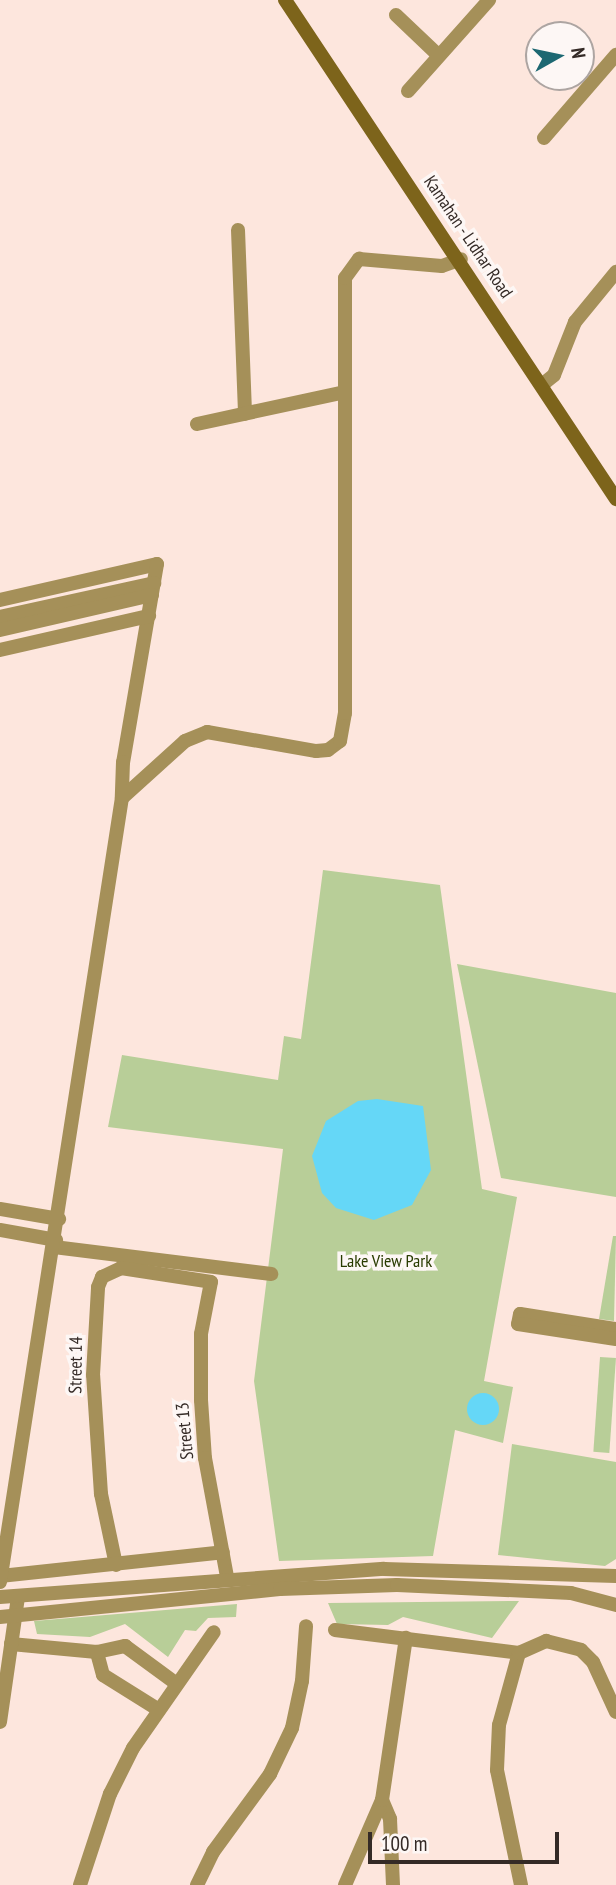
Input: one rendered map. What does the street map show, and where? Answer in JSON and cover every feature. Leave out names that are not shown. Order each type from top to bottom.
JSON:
[{"type":"main road","name":"Kamahan - Lidhar Road","points":[[285,0],[461,258],[616,499]]},
{"type":"street","points":[[408,91],[489,0]]},
{"type":"street","points":[[396,15],[439,56]]},
{"type":"street","points":[[544,138],[616,55]]},
{"type":"street","points":[[238,230],[245,414]]},
{"type":"street","points":[[122,798],[185,741],[207,732],[316,751],[328,750],[340,741],[345,713],[345,278],[353,263],[372,259],[442,266],[461,258]]},
{"type":"street","points":[[543,384],[554,375],[575,322],[616,272]]},
{"type":"street","points":[[197,424],[345,392]]},
{"type":"street","points":[[0,600],[157,564],[123,762],[122,798],[59,1219],[1,1574]]},
{"type":"street","points":[[0,617],[153,589]]},
{"type":"street","points":[[0,630],[153,589]]},
{"type":"street","points":[[0,650],[149,616]]},
{"type":"street","points":[[0,1209],[59,1219]]},
{"type":"street","points":[[0,1230],[55,1243],[271,1274]]},
{"type":"street","name":"Street 14","points":[[116,1565],[101,1494],[93,1375],[98,1287],[102,1277],[121,1268],[211,1282]]},
{"type":"street","name":"Street 13","points":[[211,1282],[201,1334],[201,1401],[205,1458],[227,1577]]},
{"type":"street","points":[[520,1314],[614,1334],[518,1324],[520,1314]]},
{"type":"street","points":[[0,1539],[1,1574]]},
{"type":"street","points":[[1,1574],[116,1565],[223,1552]]},
{"type":"street","points":[[0,1597],[227,1577],[384,1569],[616,1576]]},
{"type":"street","points":[[0,1617],[279,1589],[397,1585],[571,1593],[616,1605]]},
{"type":"street","points":[[0,1722],[18,1597]]},
{"type":"street","points":[[197,1885],[213,1852],[270,1774],[292,1728],[306,1626]]},
{"type":"street","points":[[335,1630],[519,1653],[546,1641],[581,1650],[593,1662],[616,1712]]},
{"type":"street","points":[[80,1885],[110,1794],[159,1710],[214,1632]]},
{"type":"street","points":[[345,1885],[382,1800],[406,1638]]},
{"type":"street","points":[[11,1644],[97,1652],[125,1646],[177,1684]]},
{"type":"street","points":[[97,1652],[103,1675],[159,1710]]},
{"type":"street","points":[[519,1653],[499,1725],[498,1770],[522,1885]]},
{"type":"street","points":[[382,1800],[390,1819],[393,1885]]},
{"type":"green space","name":"Lake View Park","points":[[323,870],[440,885],[482,1189],[517,1197],[484,1381],[513,1387],[503,1443],[455,1430],[433,1556],[279,1561],[254,1381],[283,1149],[108,1127],[122,1055],[278,1080],[284,1036],[301,1039]]},
{"type":"green space","points":[[457,964],[616,993],[616,1197],[501,1178]]},
{"type":"green space","points":[[613,1236],[616,1236],[614,1321],[599,1319]]},
{"type":"green space","points":[[600,1357],[616,1358],[609,1453],[593,1452]]},
{"type":"green space","points":[[512,1444],[616,1462],[616,1559],[605,1566],[498,1555]]},
{"type":"green space","points":[[519,1601],[492,1638],[403,1617],[388,1625],[337,1624],[328,1603]]},
{"type":"green space","points":[[237,1604],[236,1617],[208,1618],[196,1631],[185,1630],[168,1657],[125,1624],[90,1637],[37,1634],[34,1621]]},
{"type":"water","points":[[377,1099],[423,1106],[431,1170],[412,1205],[374,1220],[336,1208],[322,1193],[312,1156],[326,1121],[358,1101]]},
{"type":"water","points":[[483,1393],[494,1398],[499,1409],[494,1420],[483,1425],[472,1420],[467,1409],[472,1398]]}]
